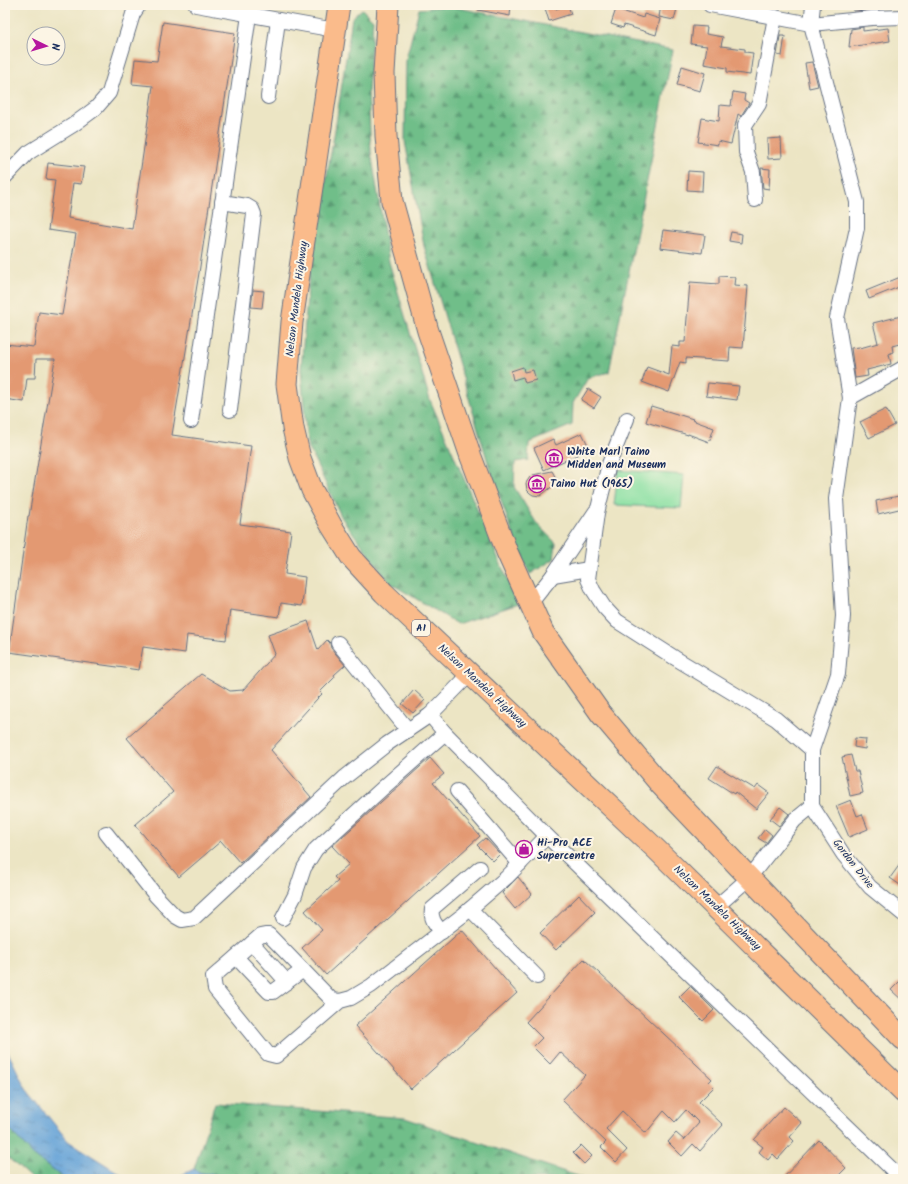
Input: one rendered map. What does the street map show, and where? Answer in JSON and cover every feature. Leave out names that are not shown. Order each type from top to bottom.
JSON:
[{"type":"highway","name":"Nelson Mandela Highway","points":[[339,5],[292,322],[287,384],[293,428],[300,458],[312,490],[351,557],[384,593],[469,675],[657,850],[716,913],[903,1092]]},
{"type":"highway","points":[[388,5],[384,72],[386,136],[392,201],[428,331],[471,457],[507,552],[543,632],[602,714],[661,785],[743,875],[903,1039]]},
{"type":"street","points":[[5,177],[28,153],[73,125],[96,108],[109,93],[133,14],[139,5]]},
{"type":"street","points":[[196,5],[336,30]]},
{"type":"street","points":[[710,5],[811,24],[872,18],[903,17]]},
{"type":"street","points":[[716,913],[743,875],[795,820],[812,806],[812,750],[838,674],[843,616],[836,499],[850,398],[837,318],[857,228],[857,202],[811,24],[813,5]]},
{"type":"street","points":[[191,421],[249,15]]},
{"type":"street","points":[[755,200],[753,172],[746,152],[745,125],[759,104],[775,17]]},
{"type":"street","points":[[268,97],[278,20]]},
{"type":"street","points":[[222,202],[247,206],[252,209],[254,214],[230,410]]},
{"type":"street","points":[[850,398],[903,368]]},
{"type":"street","points":[[627,419],[609,464],[598,507],[588,579],[593,590],[604,608],[617,621],[776,719],[812,750]]},
{"type":"street","points":[[530,604],[553,575],[598,507]]},
{"type":"street","points":[[553,575],[589,569]]},
{"type":"street","points":[[338,643],[408,730]]},
{"type":"street","points":[[106,833],[156,896],[174,916],[182,920],[194,918],[298,823],[344,778],[387,744],[430,715],[469,675]]},
{"type":"street","points":[[430,715],[445,733],[547,836],[902,1179]]},
{"type":"street","points":[[283,918],[295,895],[304,868],[316,849],[445,733]]},
{"type":"street","points":[[457,791],[520,864]]},
{"type":"street","name":"Gordon Drive","points":[[812,806],[843,854],[870,888],[903,914]]},
{"type":"street","points":[[340,1001],[276,1056],[270,1055],[215,989],[213,977],[260,936],[270,935],[332,1000],[340,1001],[351,998],[371,986],[470,909],[507,877],[547,836]]},
{"type":"street","points":[[442,932],[433,921],[431,914],[432,909],[480,868]]},
{"type":"street","points":[[470,909],[537,977]]},
{"type":"street","points":[[252,943],[287,982]]},
{"type":"street","points":[[236,957],[269,992],[273,992],[303,970]]},
{"type":"green space","points":[[448,6],[673,50],[609,372],[588,378],[573,403],[572,425],[529,443],[528,460],[515,462],[514,487],[537,524],[556,543],[554,559],[530,574],[518,549],[489,466],[424,246],[405,141],[406,59],[419,9]]},
{"type":"green space","points":[[362,9],[373,20],[368,91],[371,152],[389,262],[430,400],[518,604],[458,624],[390,583],[342,518],[307,444],[301,369],[309,276],[335,130],[352,18]]},
{"type":"green space","points":[[618,470],[684,475],[681,508],[614,505]]},
{"type":"green space","points":[[215,1103],[405,1118],[586,1179],[254,1179],[201,1173],[194,1169]]},
{"type":"green space","points":[[5,1121],[33,1155],[65,1179],[32,1179],[5,1155]]},
{"type":"water","points":[[5,1046],[26,1089],[68,1141],[122,1175],[133,1179],[65,1179],[33,1155],[5,1124]]},
{"type":"water","points":[[194,1169],[201,1173],[254,1179],[173,1179]]},
{"type":"building","points":[[478,5],[511,5],[510,16],[478,10]]},
{"type":"building","points":[[544,5],[555,5],[556,9],[568,5],[571,14],[549,21]]},
{"type":"building","points":[[661,5],[678,5],[674,20],[659,17]]},
{"type":"building","points":[[855,5],[866,5],[865,10],[853,11]]},
{"type":"building","points":[[616,9],[643,18],[644,14],[660,19],[656,35],[624,25],[623,28],[611,24]]},
{"type":"building","points":[[163,22],[235,33],[199,273],[172,435],[251,446],[240,524],[291,531],[285,574],[305,577],[302,606],[281,603],[279,617],[230,610],[226,640],[187,635],[185,653],[143,647],[139,670],[9,652],[28,516],[55,359],[36,359],[35,378],[27,378],[24,402],[5,399],[5,344],[34,347],[39,312],[62,315],[76,234],[48,230],[55,180],[46,179],[48,163],[84,167],[81,184],[73,183],[68,218],[132,229],[153,86],[132,84],[135,59],[157,61]]},
{"type":"building","points":[[693,26],[707,27],[706,34],[723,37],[721,46],[745,49],[745,52],[753,53],[750,75],[727,72],[727,68],[704,64],[707,46],[691,44]]},
{"type":"building","points":[[863,27],[863,31],[888,28],[890,41],[849,47],[851,29]]},
{"type":"building","points":[[780,36],[785,36],[782,56],[777,55]]},
{"type":"building","points":[[812,62],[818,86],[809,88],[805,63]]},
{"type":"building","points":[[682,66],[705,73],[700,91],[677,85]]},
{"type":"building","points":[[733,92],[745,94],[744,100],[749,103],[741,116],[738,114],[731,144],[718,141],[718,145],[698,142],[702,118],[719,121],[720,105],[731,106]]},
{"type":"building","points":[[781,138],[782,158],[768,159],[767,139]]},
{"type":"building","points":[[761,168],[770,169],[769,189],[763,188]]},
{"type":"building","points":[[688,171],[703,172],[702,191],[687,190]]},
{"type":"building","points":[[663,230],[705,235],[702,253],[660,248]]},
{"type":"building","points":[[731,232],[742,234],[741,243],[729,241]]},
{"type":"building","points":[[719,276],[735,277],[734,285],[748,286],[743,348],[730,347],[729,361],[686,358],[686,363],[680,362],[669,392],[642,382],[647,367],[669,375],[672,346],[680,347],[680,342],[685,342],[690,282],[719,284]]},
{"type":"building","points":[[903,276],[903,287],[899,287],[869,299],[866,291]]},
{"type":"building","points":[[253,290],[264,291],[262,308],[251,307]]},
{"type":"building","points":[[901,316],[903,326],[903,343],[892,346],[893,352],[889,354],[891,364],[867,370],[868,376],[855,378],[851,348],[860,348],[878,343],[873,323]]},
{"type":"building","points":[[523,367],[524,372],[533,370],[536,380],[525,383],[523,377],[513,380],[511,371]]},
{"type":"building","points":[[708,383],[739,386],[737,400],[706,396]]},
{"type":"building","points":[[588,389],[601,397],[594,408],[581,400]]},
{"type":"building","points":[[651,406],[693,419],[692,420],[714,428],[709,442],[688,434],[646,422]]},
{"type":"building","points":[[886,409],[895,425],[869,438],[860,422]]},
{"type":"building","name":"White Marl Taino Midden and Museum","points":[[582,433],[590,449],[544,470],[534,448],[553,439],[556,445]]},
{"type":"building","name":"Taino Hut (1965)","points":[[552,471],[558,482],[540,496],[533,495],[527,490],[526,483],[530,477]]},
{"type":"building","points":[[903,495],[903,508],[878,514],[876,501]]},
{"type":"building","points":[[308,621],[318,650],[327,640],[330,643],[331,648],[345,665],[334,675],[335,677],[320,692],[322,694],[271,750],[311,797],[240,863],[221,841],[179,877],[135,825],[173,792],[127,738],[201,674],[230,691],[243,690],[275,654],[268,635]]},
{"type":"building","points":[[414,690],[425,700],[413,713],[402,704]]},
{"type":"building","points":[[855,738],[866,739],[865,749],[854,747]]},
{"type":"building","points":[[851,755],[855,771],[858,771],[863,793],[850,796],[842,757]]},
{"type":"building","points":[[430,758],[444,774],[433,783],[480,836],[326,975],[302,948],[322,930],[305,911],[338,881],[334,877],[349,864],[332,846]]},
{"type":"building","points":[[717,766],[755,789],[758,785],[769,793],[756,809],[735,792],[734,794],[709,778]]},
{"type":"building","points":[[851,800],[857,816],[862,814],[868,829],[849,837],[836,806]]},
{"type":"building","points":[[780,807],[789,814],[779,826],[770,819]]},
{"type":"building","points":[[765,829],[772,835],[766,843],[758,838]]},
{"type":"building","points":[[485,838],[500,854],[493,861],[477,845]]},
{"type":"building","points":[[903,860],[903,887],[890,878]]},
{"type":"building","points":[[518,877],[532,894],[515,909],[502,893]]},
{"type":"building","points":[[579,895],[595,912],[556,950],[540,933]]},
{"type":"building","points":[[462,930],[517,993],[411,1089],[355,1026]]},
{"type":"building","points":[[584,959],[712,1079],[709,1082],[714,1087],[699,1102],[723,1125],[700,1151],[693,1144],[682,1156],[668,1142],[676,1133],[684,1140],[699,1123],[686,1110],[675,1122],[664,1111],[646,1133],[622,1111],[606,1129],[627,1150],[616,1162],[601,1147],[606,1142],[562,1100],[585,1075],[560,1052],[550,1064],[533,1047],[542,1038],[526,1022]]},
{"type":"building","points":[[903,978],[903,1001],[891,990]]},
{"type":"building","points":[[690,986],[714,1010],[703,1021],[679,997]]},
{"type":"building","points":[[784,1107],[802,1123],[790,1137],[794,1141],[778,1159],[773,1154],[768,1160],[759,1152],[763,1147],[754,1140]]},
{"type":"building","points":[[819,1140],[846,1168],[835,1179],[782,1179]]},
{"type":"building","points":[[581,1145],[592,1156],[584,1164],[573,1153]]},
{"type":"place","name":"White Marl Taino Midden and Museum","points":[[554,458]]},
{"type":"place","name":"Taino Hut (1965)","points":[[537,484]]},
{"type":"place","name":"Hi-Pro ACE Supercentre","points":[[524,849]]}]
